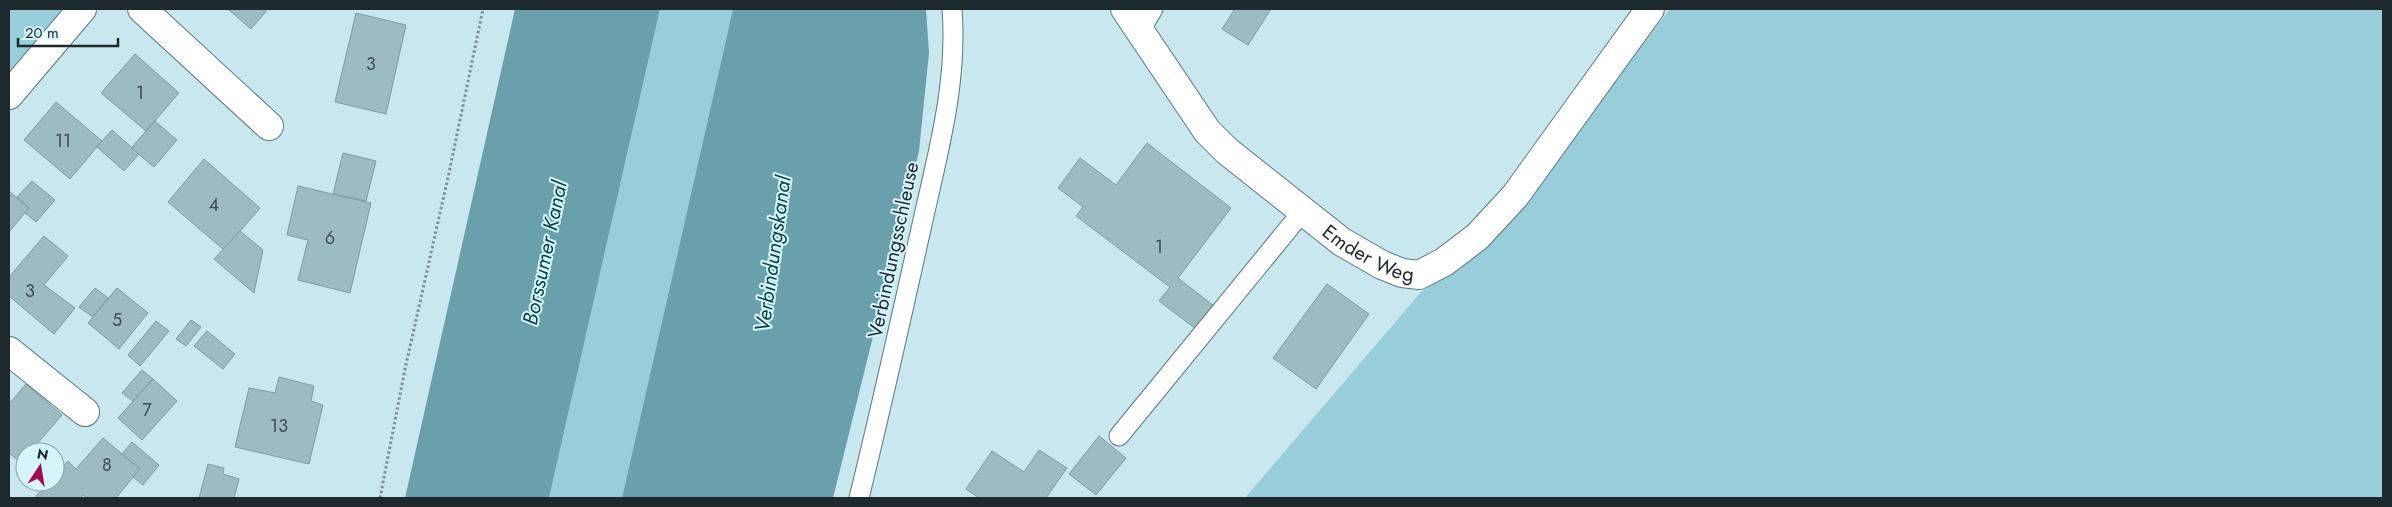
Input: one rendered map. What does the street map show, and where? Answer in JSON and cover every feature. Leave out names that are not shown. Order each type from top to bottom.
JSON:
[{"type":"street","points":[[9,95],[82,9]]},
{"type":"street","points":[[142,9],[269,126]]},
{"type":"street","name":"Emder Weg","points":[[1139,16],[1207,131],[1227,152],[1342,242],[1382,266],[1402,273],[1419,274],[1432,269],[1477,238],[1515,196],[1650,9]]},
{"type":"street","points":[[9,351],[85,412]]},
{"type":"lane","name":"Verbindungsschleuse","points":[[859,498],[888,381],[945,121],[954,38],[952,9]]},
{"type":"lane","points":[[1119,436],[1303,211]]},
{"type":"path","points":[[380,498],[405,369],[450,173],[483,9]]},
{"type":"shaded area","points":[[9,9],[82,9],[9,95]]},
{"type":"shaded area","points":[[660,9],[733,9],[622,498],[549,498]]},
{"type":"shaded area","points":[[1670,9],[2383,9],[2383,498],[1245,498],[1421,292],[1480,253]]},
{"type":"water","name":"Borssumer Kanal","points":[[515,9],[660,9],[549,498],[405,498]]},
{"type":"water","name":"Verbindungskanal","points":[[733,9],[926,9],[929,53],[919,151],[833,498],[622,498]]},
{"type":"building","points":[[228,9],[268,9],[251,29]]},
{"type":"building","points":[[1235,9],[1271,9],[1248,45],[1222,29]]},
{"type":"building","points":[[356,13],[406,25],[386,114],[335,102]]},
{"type":"building","points":[[135,54],[179,93],[146,131],[101,93]]},
{"type":"building","points":[[56,102],[102,141],[70,179],[24,140]]},
{"type":"building","points":[[155,121],[177,140],[154,167],[131,148]]},
{"type":"building","points":[[112,130],[139,154],[124,171],[97,147]]},
{"type":"building","points":[[1147,143],[1231,208],[1178,278],[1214,306],[1196,329],[1159,301],[1170,287],[1076,216],[1083,207],[1058,188],[1080,158],[1116,185]]},
{"type":"building","points":[[343,153],[376,161],[366,201],[333,194]]},
{"type":"building","points":[[204,159],[260,208],[224,250],[168,202]]},
{"type":"building","points":[[32,181],[55,200],[36,222],[25,213],[29,208],[17,197]]},
{"type":"building","points":[[298,186],[371,203],[350,293],[298,280],[308,240],[287,235]]},
{"type":"building","points":[[9,191],[29,208],[9,232]]},
{"type":"building","points":[[240,231],[263,250],[254,293],[214,259]]},
{"type":"building","points":[[44,236],[68,256],[44,285],[75,308],[54,334],[9,296],[9,277]]},
{"type":"building","points":[[1327,284],[1369,314],[1316,389],[1273,358]]},
{"type":"building","points":[[95,288],[108,298],[93,317],[79,307]]},
{"type":"building","points":[[117,288],[148,313],[119,349],[88,323]]},
{"type":"building","points":[[191,320],[201,327],[186,346],[176,339]]},
{"type":"building","points":[[156,321],[169,331],[140,366],[128,355]]},
{"type":"building","points":[[207,331],[235,354],[223,369],[194,346]]},
{"type":"building","points":[[142,370],[153,379],[133,401],[122,393]]},
{"type":"building","points":[[279,377],[314,386],[311,401],[323,405],[309,464],[235,447],[249,388],[275,393]]},
{"type":"building","points":[[153,379],[177,401],[142,440],[118,418]]},
{"type":"building","points":[[26,384],[62,415],[39,442],[15,442],[15,458],[9,453],[9,404]]},
{"type":"building","points":[[1099,436],[1126,458],[1096,495],[1069,474]]},
{"type":"building","points":[[103,438],[140,469],[116,498],[87,498],[83,495],[80,498],[39,498],[36,496],[40,492],[65,492],[65,464],[68,461],[76,469]]},
{"type":"building","points":[[132,442],[159,465],[143,485],[133,477],[140,469],[122,454]]},
{"type":"building","points":[[1039,450],[1067,468],[1046,498],[979,498],[966,489],[992,451],[1024,472]]},
{"type":"building","points":[[208,464],[224,468],[223,474],[239,479],[234,498],[199,498]]}]
